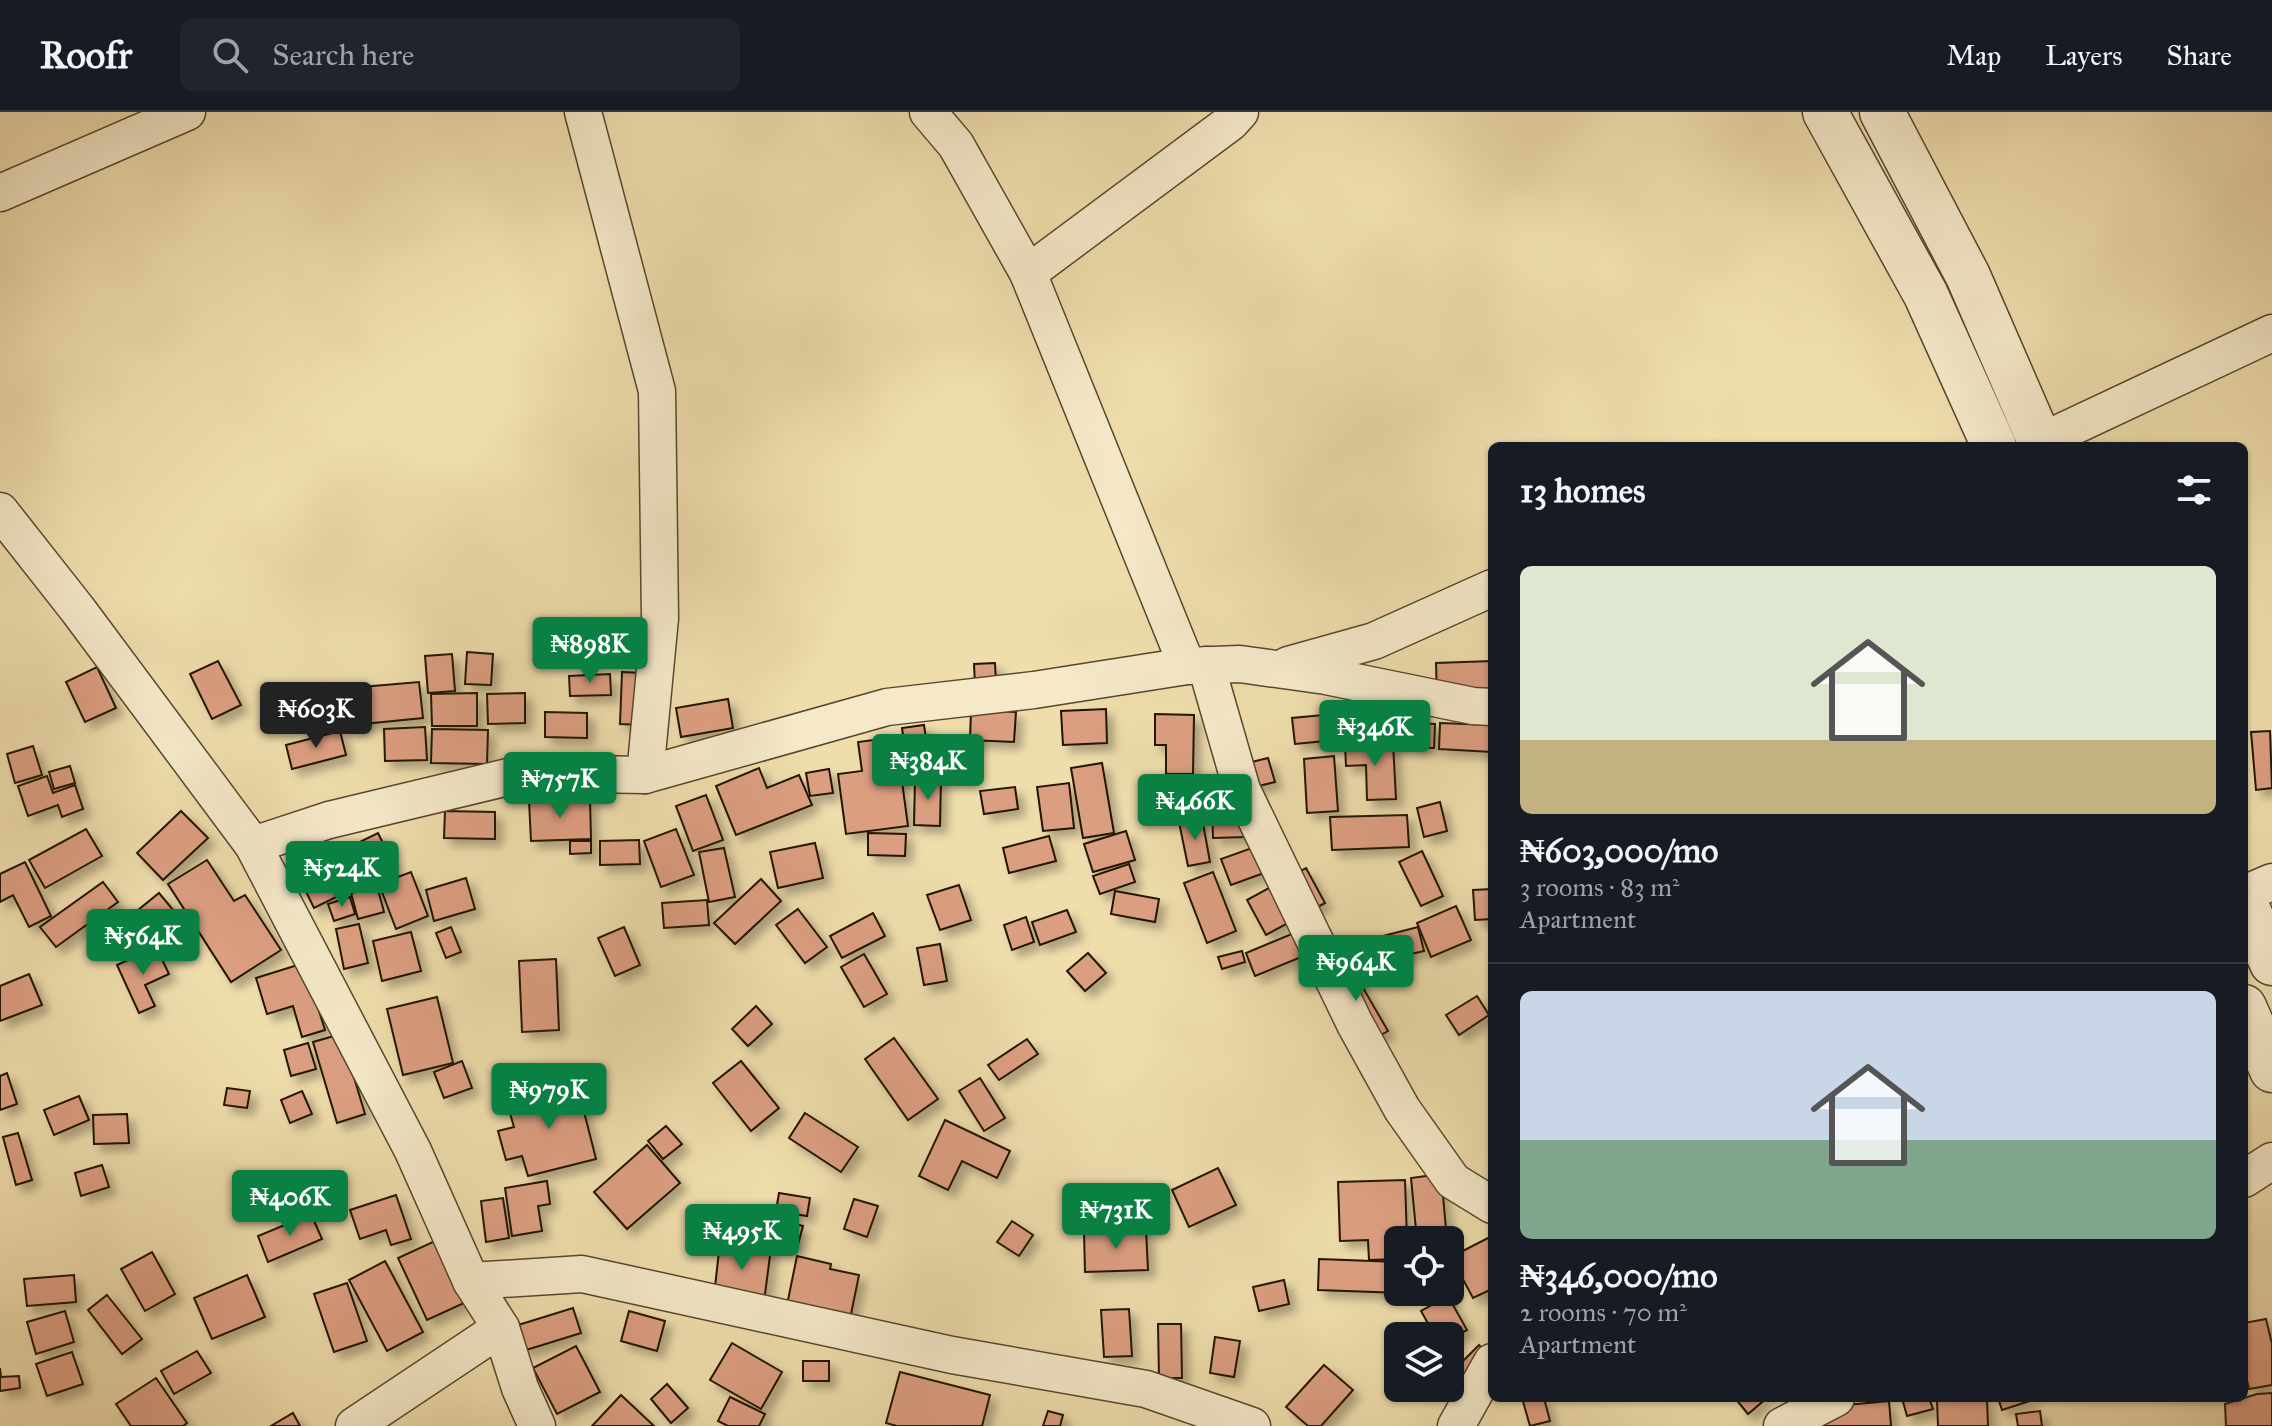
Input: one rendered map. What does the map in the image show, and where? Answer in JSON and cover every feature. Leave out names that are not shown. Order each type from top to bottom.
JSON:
[{"type":"street","points":[[0,193],[187,112]]},
{"type":"street","points":[[583,112],[657,391],[660,618],[645,775]]},
{"type":"street","points":[[928,112],[956,145],[1028,273],[1112,486],[1196,665],[1242,790],[1355,1024],[1402,1109],[1453,1181],[1488,1203]]},
{"type":"street","points":[[1825,112],[1926,295],[1992,442]]},
{"type":"street","points":[[1882,112],[1968,276],[2040,442]]},
{"type":"street","points":[[1028,273],[1233,115]]},
{"type":"street","points":[[2045,442],[2272,333]]},
{"type":"street","points":[[0,511],[253,845],[413,1151],[471,1281],[501,1328],[520,1388],[537,1426]]},
{"type":"street","points":[[1275,669],[1374,641],[1488,590]]},
{"type":"street","points":[[253,845],[329,820],[525,773],[645,775],[887,707],[1034,690],[1196,665],[1240,664],[1488,706]]},
{"type":"street","points":[[2248,892],[2272,882]]},
{"type":"street","points":[[2248,910],[2272,963]]},
{"type":"street","points":[[2248,1016],[2272,1070]]},
{"type":"street","points":[[2248,1176],[2272,1161]]},
{"type":"street","points":[[471,1281],[582,1274],[952,1355],[1146,1389],[1252,1426]]},
{"type":"street","points":[[354,1426],[501,1328]]},
{"type":"street","points":[[1456,1426],[1488,1369]]},
{"type":"street","points":[[1782,1426],[1828,1402]]},
{"type":"building","points":[[467,652],[493,654],[491,685],[465,684]]},
{"type":"building","points":[[452,654],[455,691],[428,693],[425,656]]},
{"type":"building","points":[[218,661],[241,705],[212,719],[190,674]]},
{"type":"building","points":[[1488,661],[1488,695],[1437,697],[1436,663]]},
{"type":"building","points":[[995,663],[996,684],[975,685],[974,664]]},
{"type":"building","points":[[97,667],[116,708],[85,722],[66,682]]},
{"type":"building","points":[[622,672],[644,673],[642,725],[620,724]]},
{"type":"building","points":[[610,674],[611,695],[570,696],[569,676]]},
{"type":"building","points":[[419,682],[423,718],[353,725],[350,688]]},
{"type":"building","points":[[477,693],[477,726],[432,726],[431,694]]},
{"type":"building","points":[[525,693],[525,723],[488,724],[487,694]]},
{"type":"building","points":[[728,699],[733,728],[681,737],[676,708]]},
{"type":"building","points":[[1106,709],[1107,743],[1063,745],[1061,711]]},
{"type":"building","points":[[971,710],[1016,712],[1014,742],[970,740]]},
{"type":"building","points":[[545,712],[587,713],[587,738],[545,737]]},
{"type":"building","points":[[1394,712],[1395,738],[1327,741],[1326,715]]},
{"type":"building","points":[[1155,714],[1194,715],[1193,774],[1166,774],[1166,745],[1155,745]]},
{"type":"building","points":[[1323,715],[1325,741],[1295,744],[1292,718]]},
{"type":"building","points":[[1415,723],[1435,724],[1434,748],[1414,747]]},
{"type":"building","points":[[1440,723],[1488,725],[1488,752],[1439,749]]},
{"type":"building","points":[[924,725],[928,753],[906,756],[902,728]]},
{"type":"building","points":[[425,727],[427,760],[385,761],[384,729]]},
{"type":"building","points":[[432,729],[488,730],[487,764],[431,763]]},
{"type":"building","points":[[340,731],[346,755],[292,769],[286,745]]},
{"type":"building","points":[[2270,731],[2272,788],[2256,790],[2251,732]]},
{"type":"building","points":[[896,737],[908,826],[846,834],[838,774],[862,771],[858,742]]},
{"type":"building","points":[[1393,743],[1396,799],[1367,800],[1366,765],[1346,766],[1345,745]]},
{"type":"building","points":[[33,746],[42,775],[15,783],[7,754]]},
{"type":"building","points":[[1334,756],[1338,811],[1307,813],[1304,759]]},
{"type":"building","points":[[1268,758],[1275,782],[1226,794],[1219,770]]},
{"type":"building","points":[[1102,763],[1114,833],[1083,838],[1071,768]]},
{"type":"building","points":[[70,766],[75,783],[54,789],[49,772]]},
{"type":"building","points":[[759,768],[767,788],[799,775],[812,805],[736,835],[716,786]]},
{"type":"building","points":[[829,769],[833,793],[810,796],[806,773]]},
{"type":"building","points":[[47,776],[53,793],[75,785],[83,809],[62,817],[58,805],[28,816],[18,786]]},
{"type":"building","points":[[915,778],[941,778],[940,826],[914,825]]},
{"type":"building","points":[[1069,783],[1074,828],[1043,831],[1037,787]]},
{"type":"building","points":[[1015,787],[1018,809],[984,814],[980,791]]},
{"type":"building","points":[[706,795],[723,840],[693,851],[676,806]]},
{"type":"building","points":[[590,799],[591,839],[531,841],[529,801]]},
{"type":"building","points":[[1245,800],[1246,837],[1213,838],[1212,801]]},
{"type":"building","points":[[1440,802],[1447,831],[1424,837],[1417,808]]},
{"type":"building","points":[[181,811],[208,838],[163,880],[137,853]]},
{"type":"building","points":[[445,811],[495,812],[495,839],[444,838]]},
{"type":"building","points":[[1407,815],[1409,847],[1332,850],[1330,817]]},
{"type":"building","points":[[1202,818],[1210,862],[1188,866],[1179,822]]},
{"type":"building","points":[[86,829],[102,856],[45,888],[29,860]]},
{"type":"building","points":[[676,829],[694,875],[661,887],[644,841]]},
{"type":"building","points":[[1126,831],[1135,860],[1093,872],[1084,844]]},
{"type":"building","points":[[378,833],[395,868],[314,908],[288,855],[313,843],[321,861]]},
{"type":"building","points":[[868,833],[906,834],[905,856],[868,855]]},
{"type":"building","points":[[1049,836],[1056,861],[1009,873],[1003,848]]},
{"type":"building","points":[[1277,839],[1286,865],[1231,885],[1221,859]]},
{"type":"building","points":[[639,840],[640,864],[600,865],[600,841]]},
{"type":"building","points":[[570,841],[591,841],[591,853],[570,854]]},
{"type":"building","points":[[815,843],[823,878],[778,888],[770,852]]},
{"type":"building","points":[[724,848],[735,897],[709,902],[699,852]]},
{"type":"building","points":[[1422,851],[1443,896],[1421,906],[1399,862]]},
{"type":"building","points":[[207,860],[234,901],[245,895],[281,950],[231,982],[168,884]]},
{"type":"building","points":[[25,862],[51,916],[29,927],[13,895],[0,902],[0,874]]},
{"type":"building","points":[[1129,864],[1135,882],[1100,894],[1093,876]]},
{"type":"building","points":[[1306,868],[1325,903],[1266,935],[1247,900]]},
{"type":"building","points":[[411,872],[428,916],[396,929],[379,884]]},
{"type":"building","points":[[1213,872],[1236,931],[1207,943],[1184,883]]},
{"type":"building","points":[[466,878],[475,909],[434,921],[426,890]]},
{"type":"building","points":[[761,879],[781,901],[735,944],[714,923]]},
{"type":"building","points":[[103,882],[118,902],[56,947],[40,927]]},
{"type":"building","points":[[959,885],[971,920],[940,930],[927,895]]},
{"type":"building","points":[[377,886],[384,912],[358,919],[351,893]]},
{"type":"building","points":[[1488,889],[1488,919],[1475,920],[1473,890]]},
{"type":"building","points":[[1115,891],[1159,899],[1155,922],[1111,914]]},
{"type":"building","points":[[159,893],[179,917],[141,948],[121,924]]},
{"type":"building","points":[[350,897],[355,914],[334,921],[328,904]]},
{"type":"building","points":[[707,900],[709,925],[664,928],[662,903]]},
{"type":"building","points":[[1456,906],[1471,940],[1431,957],[1417,923]]},
{"type":"building","points":[[798,909],[827,947],[805,963],[776,925]]},
{"type":"building","points":[[1067,910],[1076,932],[1040,945],[1032,922]]},
{"type":"building","points":[[873,913],[885,936],[842,958],[830,936]]},
{"type":"building","points":[[1026,917],[1034,942],[1012,950],[1004,925]]},
{"type":"building","points":[[1318,923],[1328,946],[1255,976],[1246,953]]},
{"type":"building","points":[[359,924],[368,963],[344,969],[336,929]]},
{"type":"building","points":[[451,927],[461,952],[446,958],[436,933]]},
{"type":"building","points":[[624,927],[640,965],[615,976],[598,938]]},
{"type":"building","points":[[1418,927],[1424,951],[1389,959],[1383,936]]},
{"type":"building","points":[[184,930],[193,945],[168,959],[159,944]]},
{"type":"building","points":[[411,932],[421,971],[382,981],[373,941]]},
{"type":"building","points":[[940,944],[947,981],[924,985],[917,948]]},
{"type":"building","points":[[156,947],[169,974],[145,985],[155,1006],[139,1013],[117,965]]},
{"type":"building","points":[[1242,951],[1245,962],[1222,969],[1218,957]]},
{"type":"building","points":[[1088,953],[1106,973],[1085,991],[1067,971]]},
{"type":"building","points":[[864,954],[887,994],[864,1007],[841,967]]},
{"type":"building","points":[[556,959],[559,1030],[522,1032],[519,961]]},
{"type":"building","points":[[1348,962],[1388,1031],[1365,1044],[1325,975]]},
{"type":"building","points":[[304,963],[325,1030],[302,1037],[293,1006],[267,1014],[256,978]]},
{"type":"building","points":[[29,974],[42,1005],[0,1021],[0,986]]},
{"type":"building","points":[[1477,996],[1488,1013],[1459,1035],[1446,1015]]},
{"type":"building","points":[[437,997],[453,1063],[403,1075],[387,1009]]},
{"type":"building","points":[[756,1006],[772,1024],[748,1046],[732,1029]]},
{"type":"building","points":[[341,1034],[365,1114],[337,1123],[313,1042]]},
{"type":"building","points":[[894,1038],[938,1099],[908,1120],[865,1059]]},
{"type":"building","points":[[1027,1039],[1038,1054],[999,1080],[988,1065]]},
{"type":"building","points":[[308,1043],[316,1069],[291,1076],[284,1050]]},
{"type":"building","points":[[462,1061],[472,1088],[444,1098],[434,1072]]},
{"type":"building","points":[[741,1061],[779,1108],[751,1131],[713,1083]]},
{"type":"building","points":[[7,1073],[17,1104],[0,1110],[0,1076]]},
{"type":"building","points":[[980,1078],[1005,1118],[984,1131],[959,1091]]},
{"type":"building","points":[[577,1084],[596,1159],[528,1176],[522,1156],[506,1160],[498,1131],[514,1127],[507,1103]]},
{"type":"building","points":[[227,1088],[250,1091],[247,1108],[224,1105]]},
{"type":"building","points":[[302,1091],[312,1114],[290,1123],[281,1100]]},
{"type":"building","points":[[79,1096],[89,1120],[54,1135],[44,1110]]},
{"type":"building","points":[[805,1113],[858,1147],[841,1172],[789,1138]]},
{"type":"building","points":[[127,1114],[129,1143],[94,1144],[93,1115]]},
{"type":"building","points":[[945,1120],[1010,1151],[997,1178],[962,1161],[948,1190],[919,1176]]},
{"type":"building","points":[[666,1126],[682,1144],[663,1159],[648,1141]]},
{"type":"building","points":[[18,1133],[32,1180],[16,1185],[3,1137]]},
{"type":"building","points":[[647,1145],[680,1183],[627,1229],[594,1192]]},
{"type":"building","points":[[102,1165],[109,1187],[81,1196],[75,1173]]},
{"type":"building","points":[[1218,1168],[1236,1205],[1189,1227],[1172,1190]]},
{"type":"building","points":[[1441,1174],[1446,1226],[1416,1226],[1411,1178]]},
{"type":"building","points":[[1405,1180],[1407,1226],[1384,1226],[1384,1259],[1369,1260],[1368,1240],[1340,1241],[1338,1182]]},
{"type":"building","points":[[547,1181],[550,1204],[538,1206],[542,1231],[512,1236],[505,1188]]},
{"type":"building","points":[[779,1193],[810,1198],[807,1216],[776,1211]]},
{"type":"building","points":[[396,1195],[411,1239],[391,1245],[386,1230],[360,1239],[350,1210]]},
{"type":"building","points":[[503,1198],[509,1238],[486,1242],[481,1201]]},
{"type":"building","points":[[854,1199],[878,1206],[867,1237],[844,1229]]},
{"type":"building","points":[[739,1209],[803,1226],[797,1248],[733,1230]]},
{"type":"building","points":[[311,1214],[322,1239],[268,1262],[258,1236]]},
{"type":"building","points":[[1012,1221],[1033,1235],[1019,1256],[997,1242]]},
{"type":"building","points":[[1146,1229],[1148,1270],[1085,1272],[1084,1231]]},
{"type":"building","points":[[1488,1238],[1488,1291],[1473,1298],[1464,1281],[1464,1250]]},
{"type":"building","points":[[435,1241],[464,1303],[427,1320],[398,1258]]},
{"type":"building","points":[[720,1242],[771,1248],[764,1302],[714,1296]]},
{"type":"building","points":[[152,1252],[175,1294],[145,1311],[121,1269]]},
{"type":"building","points":[[797,1256],[831,1264],[830,1269],[859,1275],[850,1319],[787,1305]]},
{"type":"building","points":[[1319,1259],[1384,1261],[1384,1292],[1318,1290]]},
{"type":"building","points":[[385,1261],[423,1332],[387,1351],[349,1280]]},
{"type":"building","points":[[74,1275],[76,1302],[27,1306],[24,1279]]},
{"type":"building","points":[[247,1275],[265,1317],[212,1339],[194,1298]]},
{"type":"building","points":[[1284,1280],[1289,1304],[1259,1311],[1253,1287]]},
{"type":"building","points":[[347,1283],[367,1341],[334,1352],[314,1294]]},
{"type":"building","points":[[107,1295],[142,1339],[122,1354],[88,1310]]},
{"type":"building","points":[[1430,1306],[1454,1306],[1463,1322],[1427,1322],[1421,1311]]},
{"type":"building","points":[[573,1308],[581,1333],[523,1351],[515,1326]]},
{"type":"building","points":[[1129,1309],[1132,1356],[1104,1357],[1101,1310]]},
{"type":"building","points":[[65,1311],[74,1342],[36,1354],[27,1322]]},
{"type":"building","points":[[629,1311],[665,1321],[657,1351],[621,1341]]},
{"type":"building","points":[[2266,1319],[2272,1344],[2272,1385],[2249,1389],[2248,1322]]},
{"type":"building","points":[[1158,1324],[1181,1324],[1182,1378],[1159,1378]]},
{"type":"building","points":[[1215,1337],[1240,1341],[1234,1377],[1210,1373]]},
{"type":"building","points":[[732,1343],[782,1372],[761,1409],[710,1380]]},
{"type":"building","points":[[1479,1345],[1488,1354],[1488,1360],[1467,1383],[1464,1380],[1464,1360]]},
{"type":"building","points":[[576,1346],[600,1392],[557,1414],[533,1368]]},
{"type":"building","points":[[197,1351],[211,1373],[174,1394],[161,1371]]},
{"type":"building","points":[[72,1352],[83,1384],[47,1396],[36,1364]]},
{"type":"building","points":[[803,1361],[829,1361],[829,1381],[803,1381]]},
{"type":"building","points":[[1324,1365],[1353,1390],[1321,1426],[1308,1426],[1286,1407]]},
{"type":"building","points":[[0,1368],[1,1377],[19,1376],[20,1388],[0,1391]]},
{"type":"building","points":[[900,1372],[990,1395],[982,1426],[897,1426],[886,1423]]},
{"type":"building","points":[[156,1378],[187,1423],[183,1426],[131,1426],[116,1404]]},
{"type":"building","points":[[667,1384],[688,1408],[671,1423],[651,1399]]},
{"type":"building","points":[[2272,1393],[2272,1426],[2226,1426],[2225,1404],[2248,1402],[2248,1397]]},
{"type":"building","points":[[621,1395],[654,1426],[592,1426]]},
{"type":"building","points":[[730,1397],[765,1414],[759,1426],[728,1426],[718,1421]]},
{"type":"building","points":[[1523,1402],[1545,1402],[1550,1421],[1530,1426]]},
{"type":"building","points":[[1738,1402],[1762,1402],[1748,1414]]},
{"type":"building","points":[[1889,1402],[1891,1426],[1815,1426],[1813,1408]]},
{"type":"building","points":[[1903,1402],[1930,1402],[1933,1409],[1907,1416]]},
{"type":"building","points":[[1937,1402],[1987,1402],[1988,1426],[1938,1426]]},
{"type":"building","points":[[1999,1402],[2027,1402],[2002,1410]]},
{"type":"building","points":[[1048,1411],[1063,1415],[1060,1426],[1043,1426]]},
{"type":"building","points":[[2040,1411],[2042,1426],[2018,1426],[2016,1414]]},
{"type":"building","points":[[293,1413],[300,1426],[271,1426]]}]
